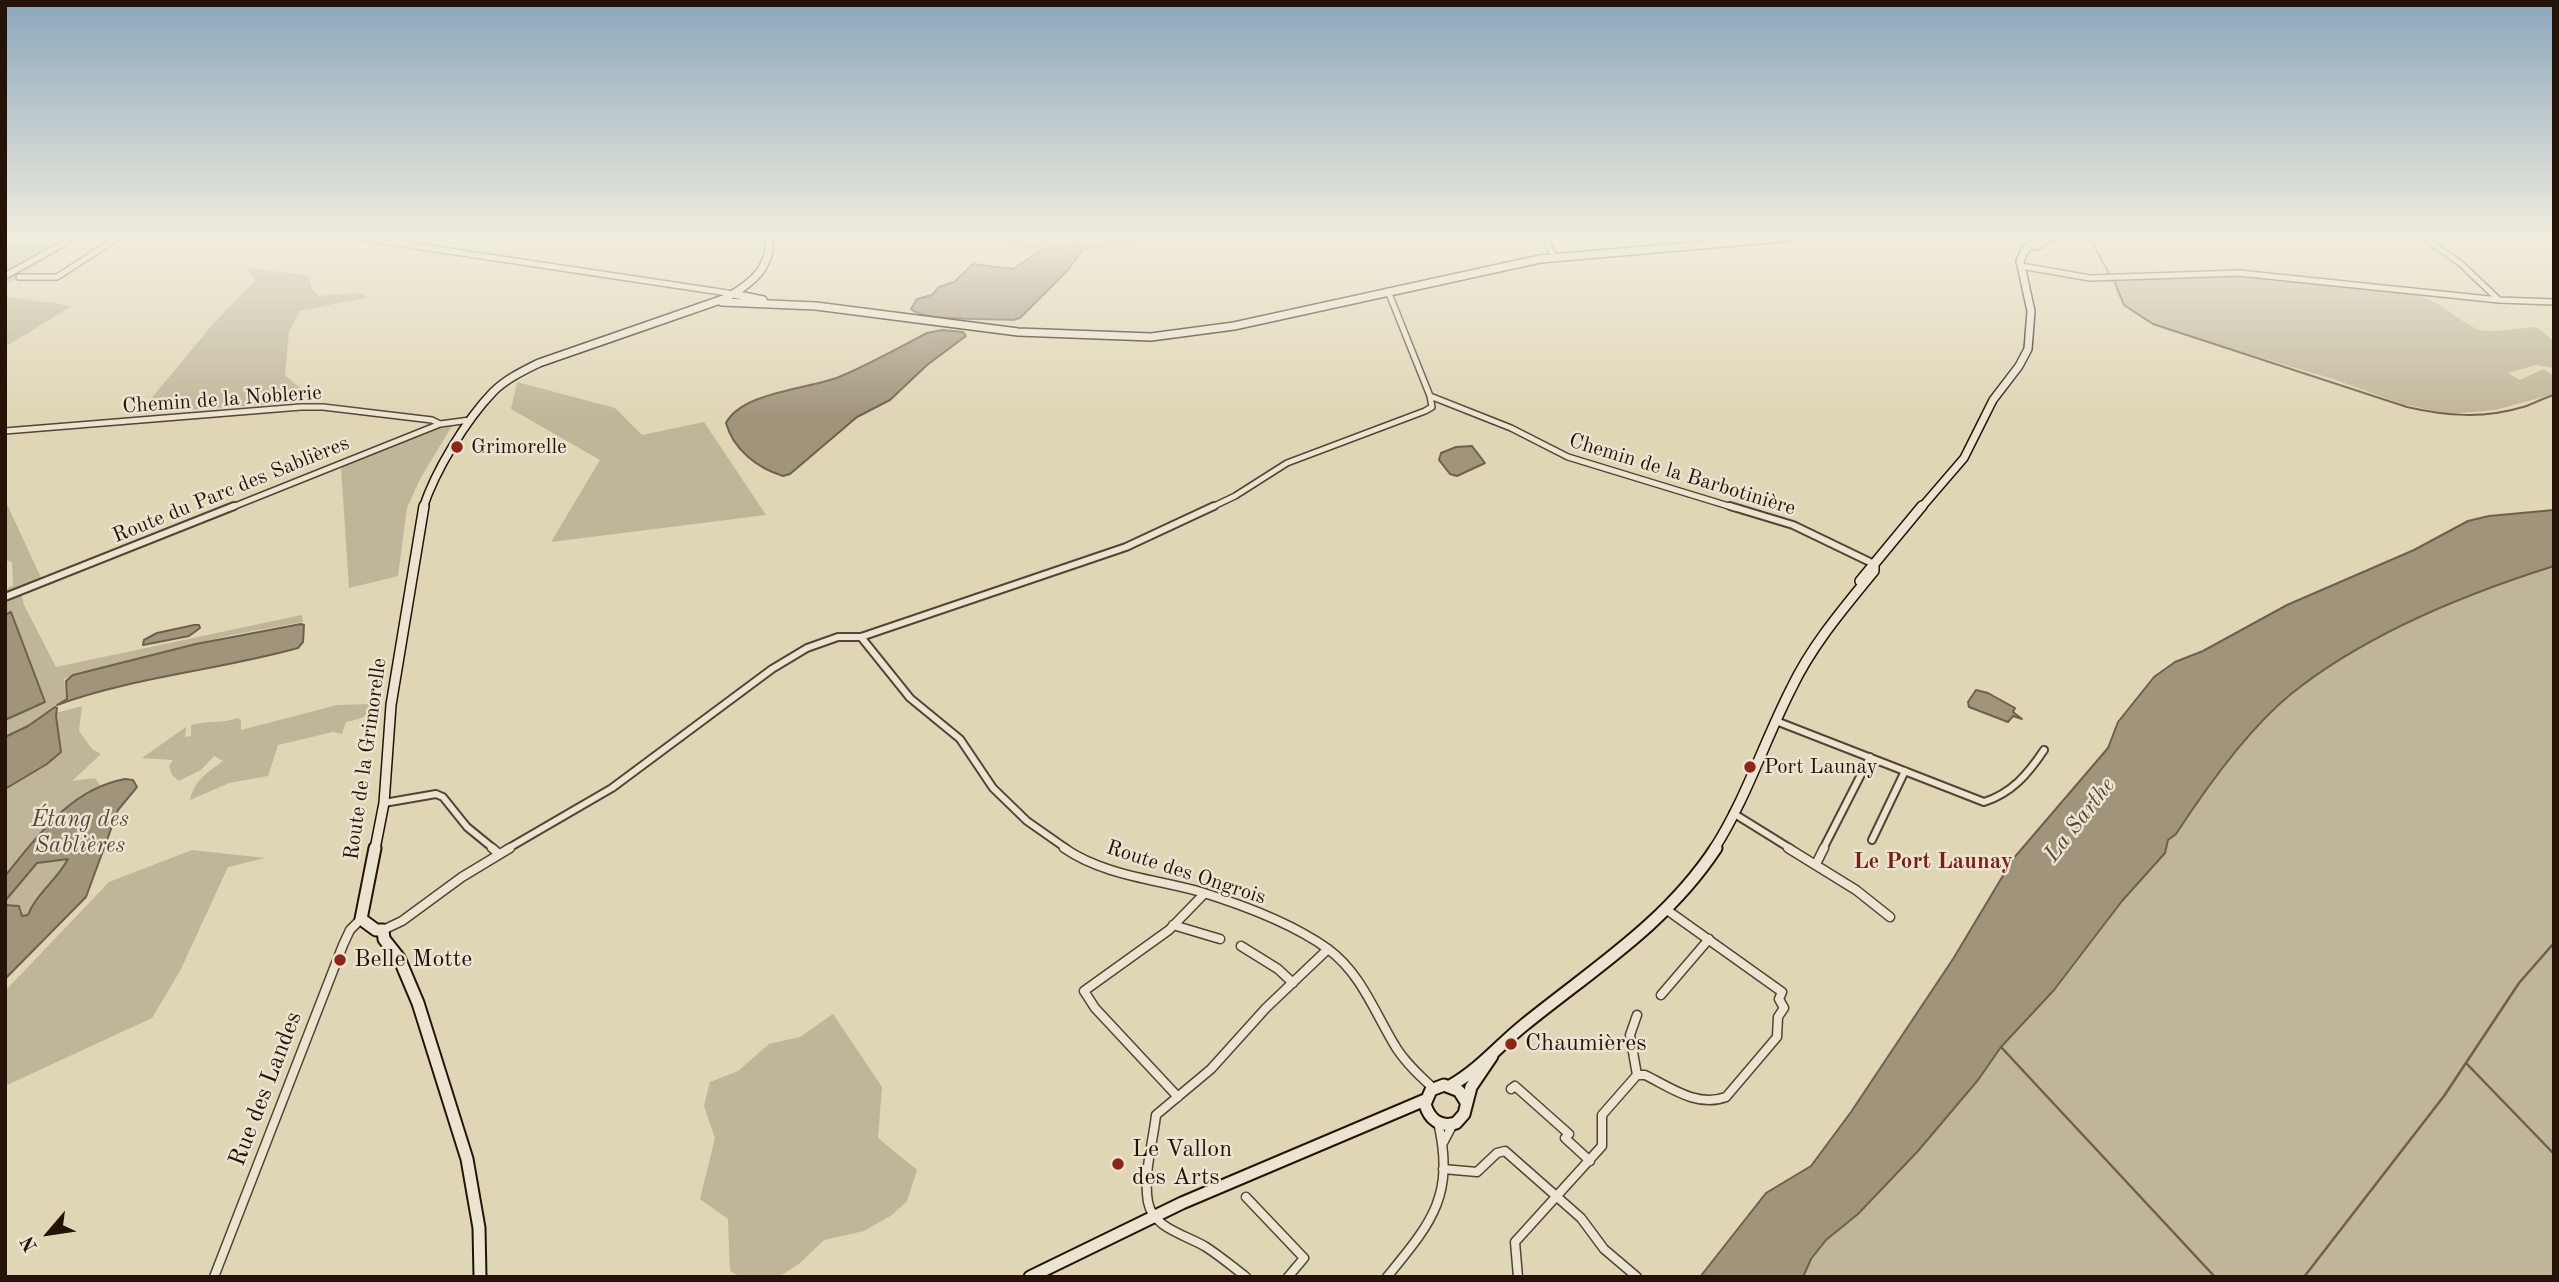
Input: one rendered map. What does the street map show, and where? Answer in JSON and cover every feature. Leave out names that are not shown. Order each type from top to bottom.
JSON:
[{"type":"street","points":[[715,297],[723,300],[795,304]]},
{"type":"street","points":[[723,300],[729,297]]},
{"type":"street","points":[[751,297],[1018,332],[1151,337],[1215,330],[1362,297]]},
{"type":"street","points":[[1390,297],[1432,407]]},
{"type":"street","points":[[1030,1277],[1155,1216],[1425,1100],[1433,1088],[1450,1086],[1463,1080],[1501,1043],[1637,939],[1667,910],[1704,865],[1733,813],[1805,662],[1856,592],[1869,567],[1964,458],[1995,397],[2026,353],[2032,334],[2033,317],[2028,297]]},
{"type":"street","points":[[2457,297],[2554,302]]},
{"type":"street","points":[[2497,297],[2501,300]]},
{"type":"street","name":"Route de la Grimorelle","points":[[361,919],[384,803],[391,705],[419,530],[428,493],[470,420],[501,384],[532,366],[723,300]]},
{"type":"street","name":"Chemin de la Barbotinière","points":[[1430,396],[1511,428],[1568,457],[1793,525],[1874,564]]},
{"type":"street","points":[[361,919],[376,930],[383,930],[498,853],[563,819],[614,786],[714,708],[813,646],[852,634],[861,637],[1126,548],[1235,496],[1287,463],[1432,407],[1448,404]]},
{"type":"street","name":"Chemin de la Noblerie","points":[[5,431],[301,407],[323,407],[432,420],[440,424]]},
{"type":"street","name":"Route du Parc des Sablières","points":[[5,597],[440,424],[470,420]]},
{"type":"street","name":"Route des Ongrois","points":[[861,637],[910,698],[960,739],[993,788],[1027,821],[1069,851],[1126,876],[1204,894],[1269,918],[1328,949],[1357,976],[1397,1049],[1433,1088]]},
{"type":"street","points":[[1776,721],[1978,801],[1989,801],[2024,780],[2045,750]]},
{"type":"street","points":[[1816,864],[1870,758]]},
{"type":"street","points":[[1872,840],[1905,771]]},
{"type":"street","points":[[384,803],[436,793],[443,797],[467,827],[498,853]]},
{"type":"street","points":[[1733,813],[1877,904],[1890,917]]},
{"type":"street","points":[[1178,1097],[1095,1008],[1084,991],[1173,925],[1204,894]]},
{"type":"street","points":[[1518,1277],[1515,1242],[1602,1146],[1602,1115],[1637,1075],[1645,1075],[1707,1102],[1718,1102],[1726,1097],[1777,1037],[1777,1017],[1784,1008],[1779,999],[1782,992],[1667,910]]},
{"type":"street","name":"Rue des Landes","points":[[214,1277],[342,945],[350,930],[361,919]]},
{"type":"street","points":[[1173,925],[1220,939]]},
{"type":"street","points":[[383,930],[384,939],[400,958],[418,1003],[467,1159],[480,1228],[480,1277]]},
{"type":"street","points":[[1661,995],[1709,939]]},
{"type":"street","points":[[1241,946],[1278,969],[1293,983]]},
{"type":"street","points":[[1246,1277],[1206,1247],[1169,1229],[1155,1216],[1146,1196],[1156,1115],[1230,1050],[1266,1008],[1328,949]]},
{"type":"street","points":[[1637,1015],[1630,1035],[1637,1075]]},
{"type":"street","points":[[1443,1143],[1453,1124],[1464,1115],[1471,1087],[1501,1043]]},
{"type":"street","points":[[1450,1086],[1459,1091],[1466,1102]]},
{"type":"street","points":[[1511,1089],[1515,1086],[1569,1134],[1565,1138],[1590,1161]]},
{"type":"street","points":[[1425,1100],[1427,1113]]},
{"type":"street","points":[[1403,1110],[1427,1113],[1438,1122],[1453,1124]]},
{"type":"street","points":[[1387,1277],[1436,1211],[1441,1194],[1443,1169],[1443,1143],[1438,1122]]},
{"type":"street","points":[[1443,1169],[1477,1172],[1497,1153],[1505,1151],[1581,1219],[1604,1249],[1637,1277]]},
{"type":"street","points":[[1246,1197],[1304,1258],[1288,1277]]},
{"type":"shaded area","points":[[5,297],[72,306],[5,347]]},
{"type":"shaded area","points":[[239,297],[368,297],[300,311],[289,331],[285,375],[308,395],[303,402],[139,413]]},
{"type":"shaded area","points":[[2118,297],[2423,297],[2477,329],[2497,331],[2536,327],[2554,341],[2554,368],[2536,365],[2508,373],[2520,380],[2543,369],[2554,376],[2554,394],[2495,410],[2449,414],[2402,404],[2333,379],[2180,334],[2146,321],[2127,308]]},
{"type":"shaded area","points":[[517,382],[615,408],[642,435],[704,422],[766,515],[551,542],[600,460],[511,409]]},
{"type":"shaded area","points":[[452,426],[420,479],[407,508],[398,576],[349,588],[341,467],[436,429]]},
{"type":"shaded area","points":[[5,500],[43,582],[5,597],[5,590],[13,585],[12,562],[5,560]]},
{"type":"shaded area","points":[[2554,566],[2554,1277],[1803,1277],[1811,1259],[1826,1240],[1858,1214],[1918,1151],[1978,1080],[2001,1047],[2054,990],[2167,840],[2176,834],[2228,760],[2275,708],[2319,674],[2382,636],[2451,604]]},
{"type":"shaded area","points":[[21,592],[24,605],[56,667],[302,615],[303,622],[231,635],[71,676],[64,679],[66,699],[28,726],[5,737],[5,720],[45,702],[11,613],[5,615],[5,599]]},
{"type":"shaded area","points":[[373,704],[366,715],[346,722],[342,734],[333,732],[278,745],[268,776],[229,783],[190,800],[199,781],[223,761],[214,756],[201,770],[179,781],[172,775],[169,766],[173,760],[142,758],[186,727],[185,737],[191,736],[191,725],[238,718],[241,721],[241,730],[337,705]]},
{"type":"shaded area","points":[[82,706],[79,731],[92,749],[101,754],[72,781],[95,778],[101,787],[78,798],[5,876],[5,789],[43,767],[58,728],[56,713]]},
{"type":"shaded area","points":[[192,850],[265,858],[228,867],[180,971],[152,1018],[5,1086],[5,991],[109,882]]},
{"type":"shaded area","points":[[68,859],[28,915],[22,916],[21,907],[5,905],[5,901],[37,863]]},
{"type":"shaded area","points":[[833,1014],[882,1087],[878,1138],[917,1170],[907,1201],[892,1215],[864,1231],[824,1240],[800,1263],[779,1277],[741,1277],[730,1271],[728,1219],[700,1199],[715,1138],[704,1106],[710,1082],[738,1071],[769,1044],[800,1037]]},
{"type":"water","points":[[1041,297],[1020,318],[1013,320],[930,316],[911,309],[917,299]]},
{"type":"water","points":[[942,330],[963,332],[966,336],[927,365],[890,400],[857,417],[790,474],[783,476],[755,463],[740,449],[729,432],[726,423],[746,404],[839,377],[927,333]]},
{"type":"water","points":[[1472,446],[1485,463],[1457,476],[1450,474],[1439,460],[1441,453],[1456,447]]},
{"type":"water","name":"La Sarthe","points":[[2554,510],[2554,566],[2485,590],[2382,635],[2319,673],[2275,708],[2243,742],[2214,779],[2176,834],[2168,840],[2165,853],[2122,901],[2054,990],[2001,1047],[1978,1080],[1918,1151],[1858,1214],[1826,1240],[1811,1259],[1803,1277],[1700,1277],[1766,1193],[1811,1166],[1851,1112],[1953,959],[2013,859],[2108,748],[2118,722],[2154,677],[2175,662],[2203,651],[2287,605],[2414,550],[2468,521],[2489,516]]},
{"type":"water","points":[[11,612],[45,702],[5,720],[5,615]]},
{"type":"water","points":[[199,625],[200,628],[189,636],[143,645],[144,640],[157,633]]},
{"type":"water","points":[[304,625],[303,642],[298,648],[116,687],[57,705],[67,699],[66,681],[73,675],[196,644]]},
{"type":"water","points":[[1976,690],[1988,693],[2015,708],[2013,712],[2022,719],[2013,716],[2008,722],[1969,707],[1968,702]]},
{"type":"water","name":"Étang des Sablières","points":[[55,707],[61,752],[47,764],[5,789],[5,737],[28,726]]},
{"type":"water","name":"Étang des Sablières","points":[[125,779],[133,780],[137,787],[118,810],[86,897],[5,979],[5,905],[19,906],[22,916],[28,915],[36,900],[68,859],[37,863],[5,901],[5,876],[57,816],[88,793],[105,784]]},
{"type":"waterway","points":[[2121,297],[2124,305],[2153,324],[2407,407],[2479,415],[2508,411],[2554,395]]},
{"type":"waterway","points":[[2304,1277],[2444,1096],[2519,983],[2554,943]]},
{"type":"waterway","points":[[2001,1047],[2215,1277]]},
{"type":"waterway","points":[[2467,1064],[2554,1154]]},
{"type":"place","name":"Grimorelle","points":[[457,447]]},
{"type":"place","name":"Port Launay","points":[[1750,767]]},
{"type":"place","name":"Belle Motte","points":[[340,960]]},
{"type":"place","name":"Chaumières","points":[[1511,1044]]},
{"type":"place","name":"Le Vallon des Arts","points":[[1118,1164]]},
{"type":"district","name":"Le Port Launay","points":[[1933,862]]}]
